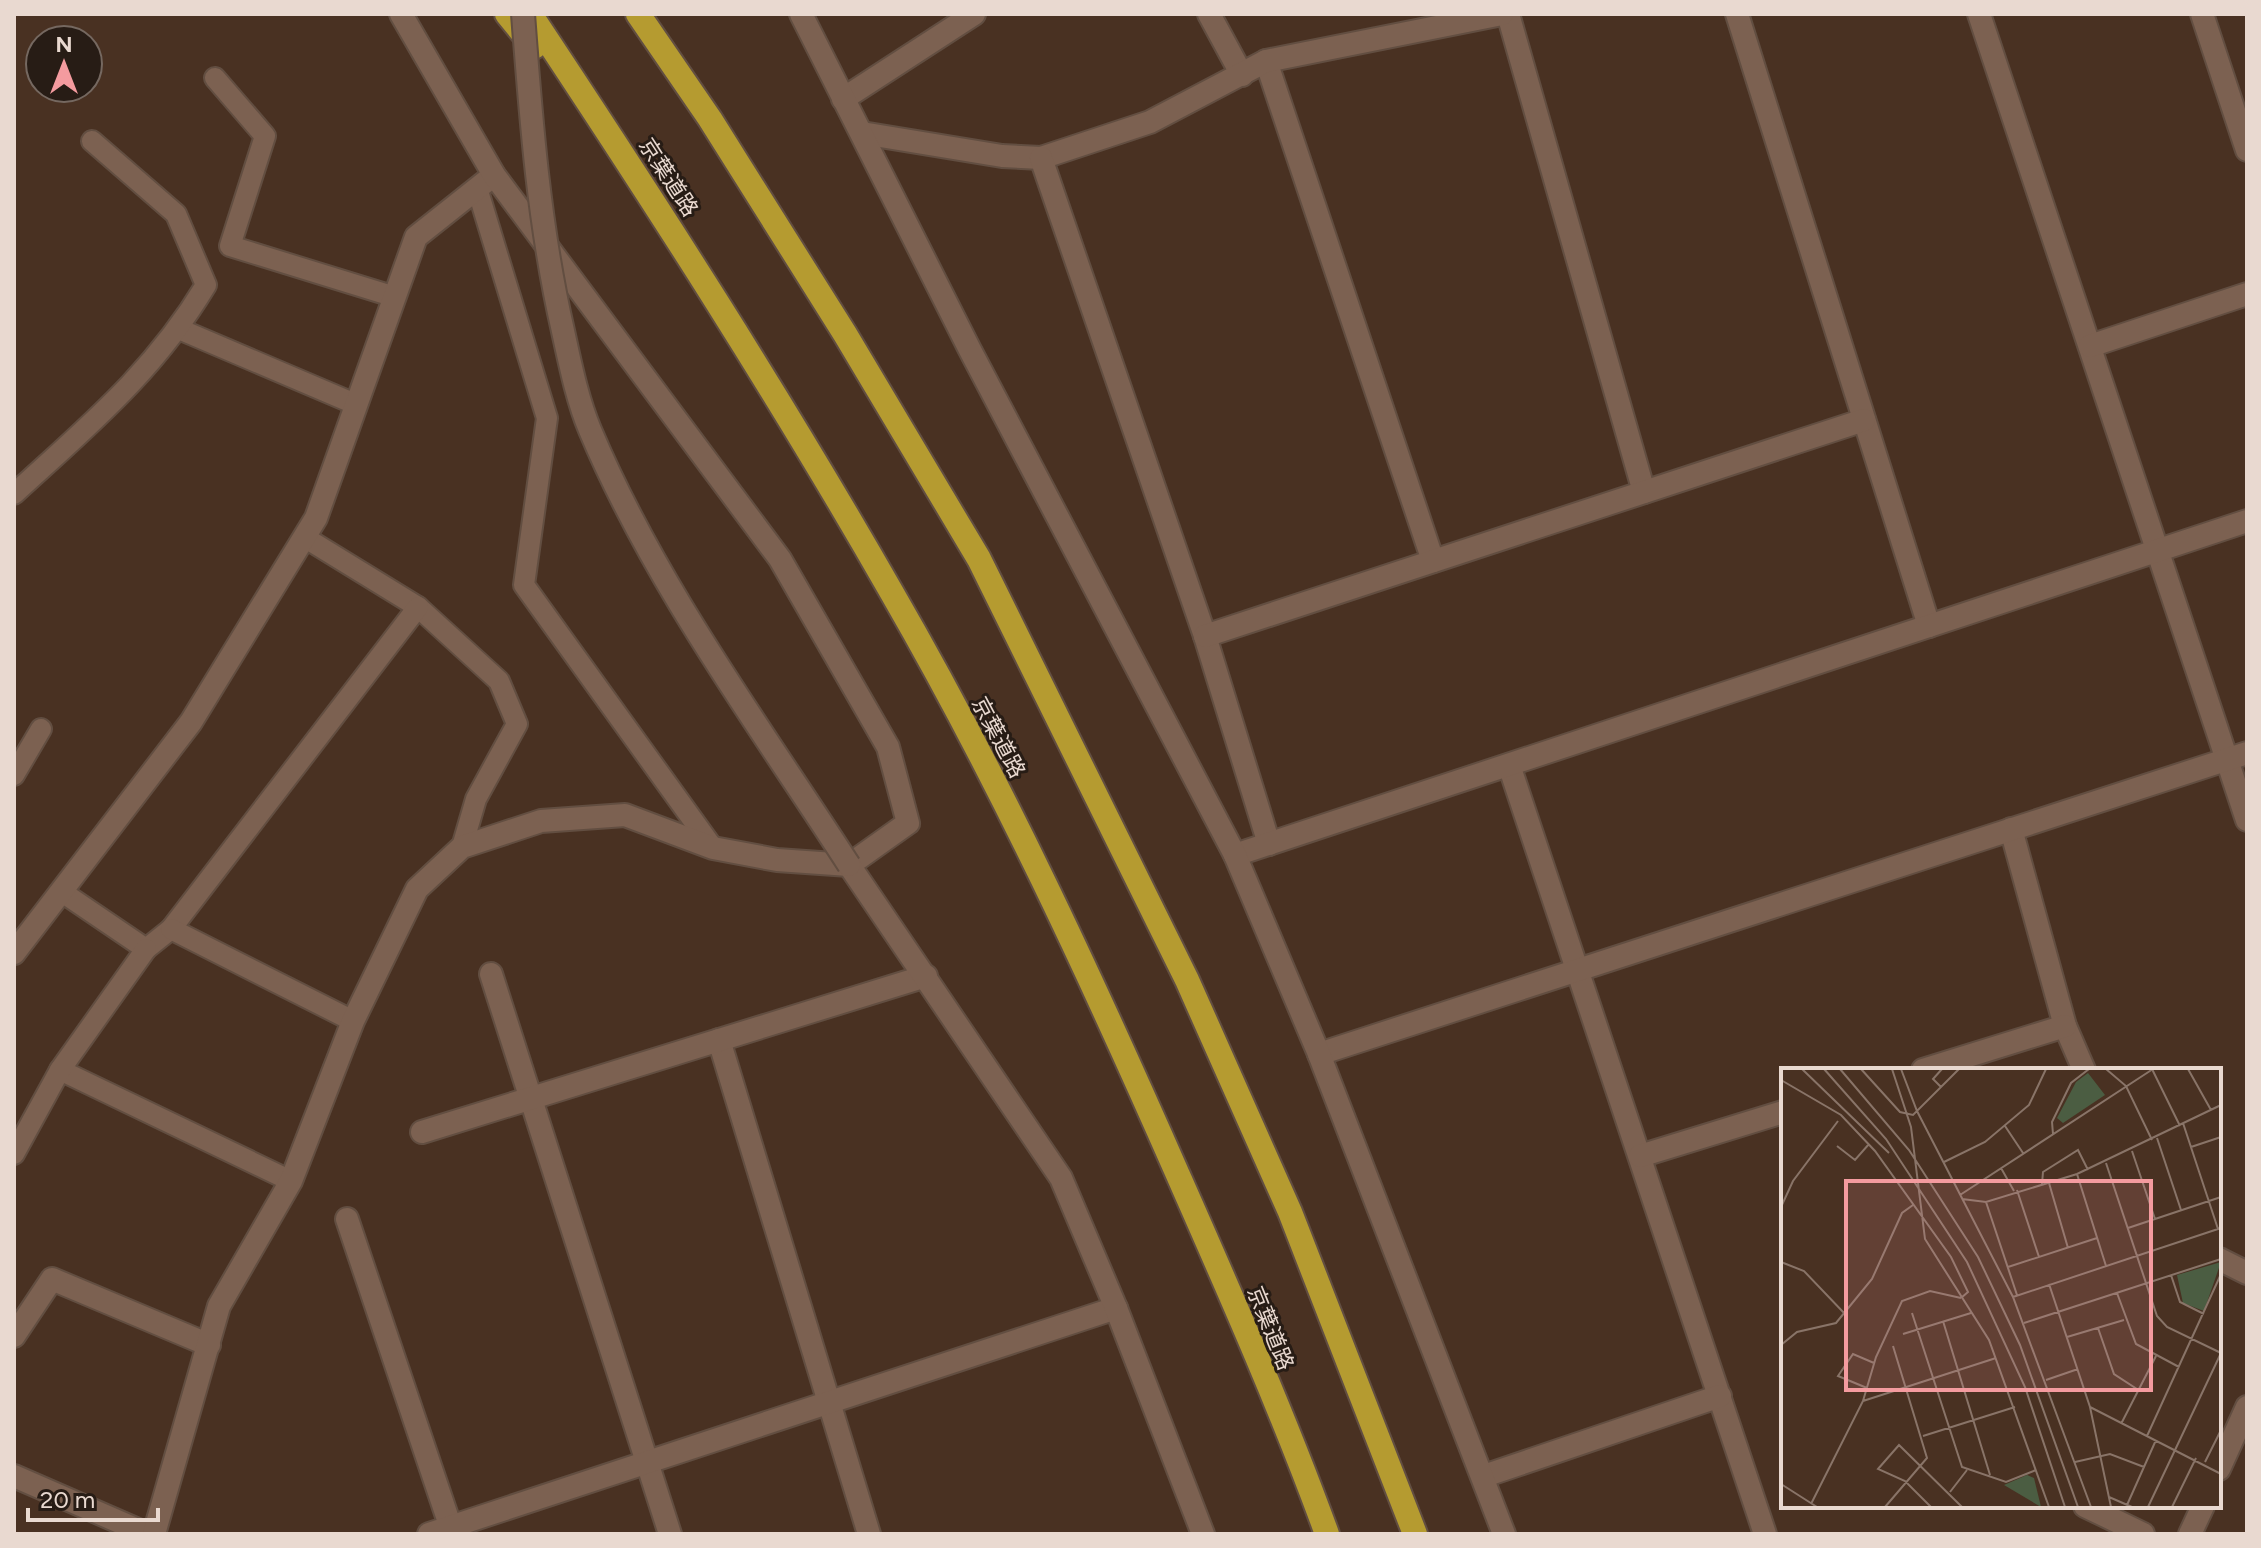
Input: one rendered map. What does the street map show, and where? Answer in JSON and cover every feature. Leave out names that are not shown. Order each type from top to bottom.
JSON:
[{"type":"highway","points":[[507,14],[634,170]]},
{"type":"highway","name":"京葉道路","points":[[530,14],[634,170],[767,380],[894,596],[1005,803],[1102,1004],[1214,1256],[1327,1534]]},
{"type":"highway","points":[[638,14],[710,119],[828,307],[987,573],[1187,980],[1290,1212],[1415,1534]]},
{"type":"street","points":[[154,1534],[219,1306],[291,1181],[353,1021],[417,889],[462,847],[541,821],[625,815],[713,848],[777,860],[849,865],[908,823],[888,747],[780,559],[485,182],[401,14]]},
{"type":"street","points":[[523,14],[535,178],[551,279],[589,428],[633,518],[687,614],[849,865],[1061,1178],[1116,1308],[1203,1534]]},
{"type":"street","points":[[801,14],[963,337],[1235,855],[1319,1054],[1504,1534]]},
{"type":"street","points":[[843,99],[974,14]]},
{"type":"street","points":[[1209,14],[1242,75]]},
{"type":"street","points":[[862,133],[1002,156],[1041,158],[1150,122],[1266,61],[1455,18],[1505,14],[1644,492]]},
{"type":"street","points":[[1737,14],[1929,626]]},
{"type":"street","points":[[1979,14],[2158,550],[2237,756],[2247,820]]},
{"type":"street","points":[[2202,14],[2247,150]]},
{"type":"street","points":[[1266,61],[1433,561]]},
{"type":"street","points":[[1041,158],[1205,636],[1269,844]]},
{"type":"street","points":[[14,953],[191,722],[316,518],[392,296],[416,237],[485,182]]},
{"type":"street","points":[[2090,346],[2247,294]]},
{"type":"street","points":[[1205,636],[1864,420]]},
{"type":"street","points":[[1235,855],[2247,521]]},
{"type":"street","points":[[1319,1054],[2237,756]]},
{"type":"street","points":[[1509,765],[1765,1534]]},
{"type":"street","points":[[2011,829],[2065,1026],[2083,1068]]},
{"type":"street","points":[[491,974],[670,1534]]},
{"type":"street","points":[[422,1132],[926,976]]},
{"type":"street","points":[[1929,1068],[2065,1026]]},
{"type":"street","points":[[719,1040],[869,1534]]},
{"type":"street","points":[[1640,1156],[1781,1113]]},
{"type":"street","points":[[347,1219],[452,1530]]},
{"type":"street","points":[[2221,1260],[2247,1273]]},
{"type":"street","points":[[14,1336],[52,1279],[209,1345]]},
{"type":"street","points":[[429,1534],[452,1530],[647,1462],[1116,1308]]},
{"type":"street","points":[[1484,1476],[1720,1396]]},
{"type":"street","points":[[2221,1465],[2247,1407]]},
{"type":"street","points":[[14,1476],[147,1534]]},
{"type":"street","points":[[2089,1508],[2143,1534]]},
{"type":"street","points":[[2190,1534],[2202,1508]]},
{"type":"lane","points":[[215,78],[265,136],[230,246],[392,296]]},
{"type":"lane","points":[[14,494],[131,388],[179,329],[206,285],[176,214],[92,141]]},
{"type":"lane","points":[[485,182],[547,418],[524,585],[713,848]]},
{"type":"lane","points":[[179,329],[355,404]]},
{"type":"lane","points":[[304,537],[418,607],[499,681],[517,724],[476,799],[462,847]]},
{"type":"lane","points":[[14,1154],[60,1070],[146,949],[171,929],[418,607]]},
{"type":"lane","points":[[14,775],[41,729]]},
{"type":"lane","points":[[62,892],[146,949]]},
{"type":"lane","points":[[171,929],[353,1021]]},
{"type":"lane","points":[[60,1070],[291,1181]]}]
